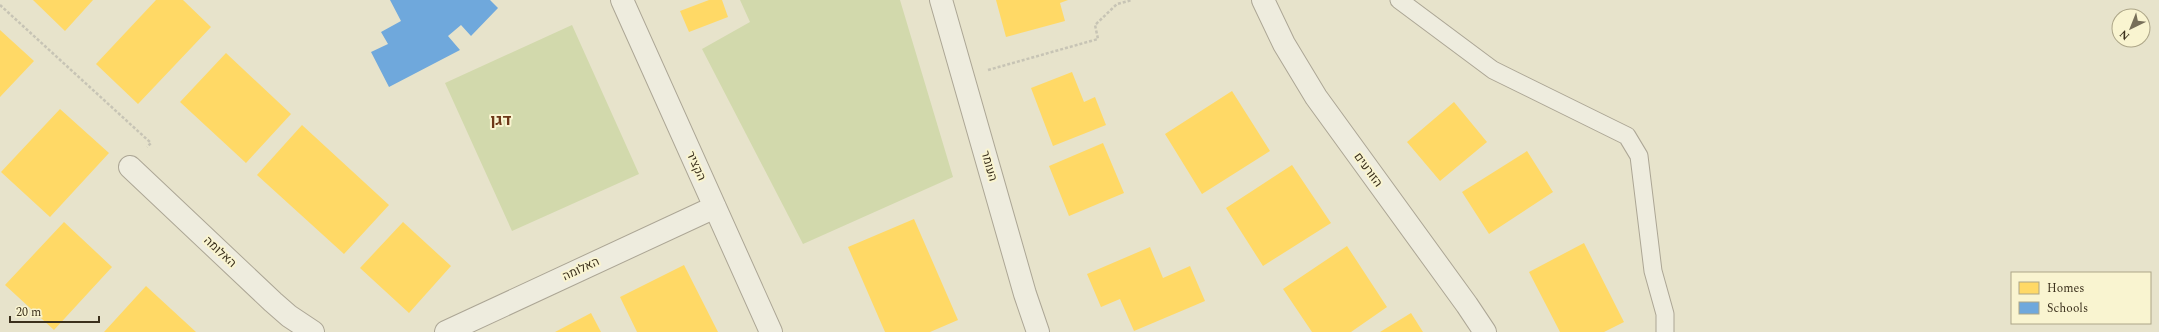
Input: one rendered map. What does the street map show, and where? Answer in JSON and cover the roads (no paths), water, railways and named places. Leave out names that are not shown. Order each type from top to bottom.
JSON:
[{"type":"street","name":"הקציר","points":[[622,0],[771,332]]},
{"type":"street","name":"העומר","points":[[941,0],[1038,332]]},
{"type":"street","name":"הזורעים","points":[[1263,0],[1284,44],[1316,97],[1485,332]]},
{"type":"street","name":"האלומה","points":[[130,167],[278,306],[313,332]]},
{"type":"street","name":"האלומה","points":[[446,332],[715,207]]},
{"type":"lane","points":[[1399,0],[1493,70],[1628,136],[1638,156],[1653,271],[1665,314],[1665,332]]},
{"type":"district","name":"דגן","points":[[501,120]]}]
